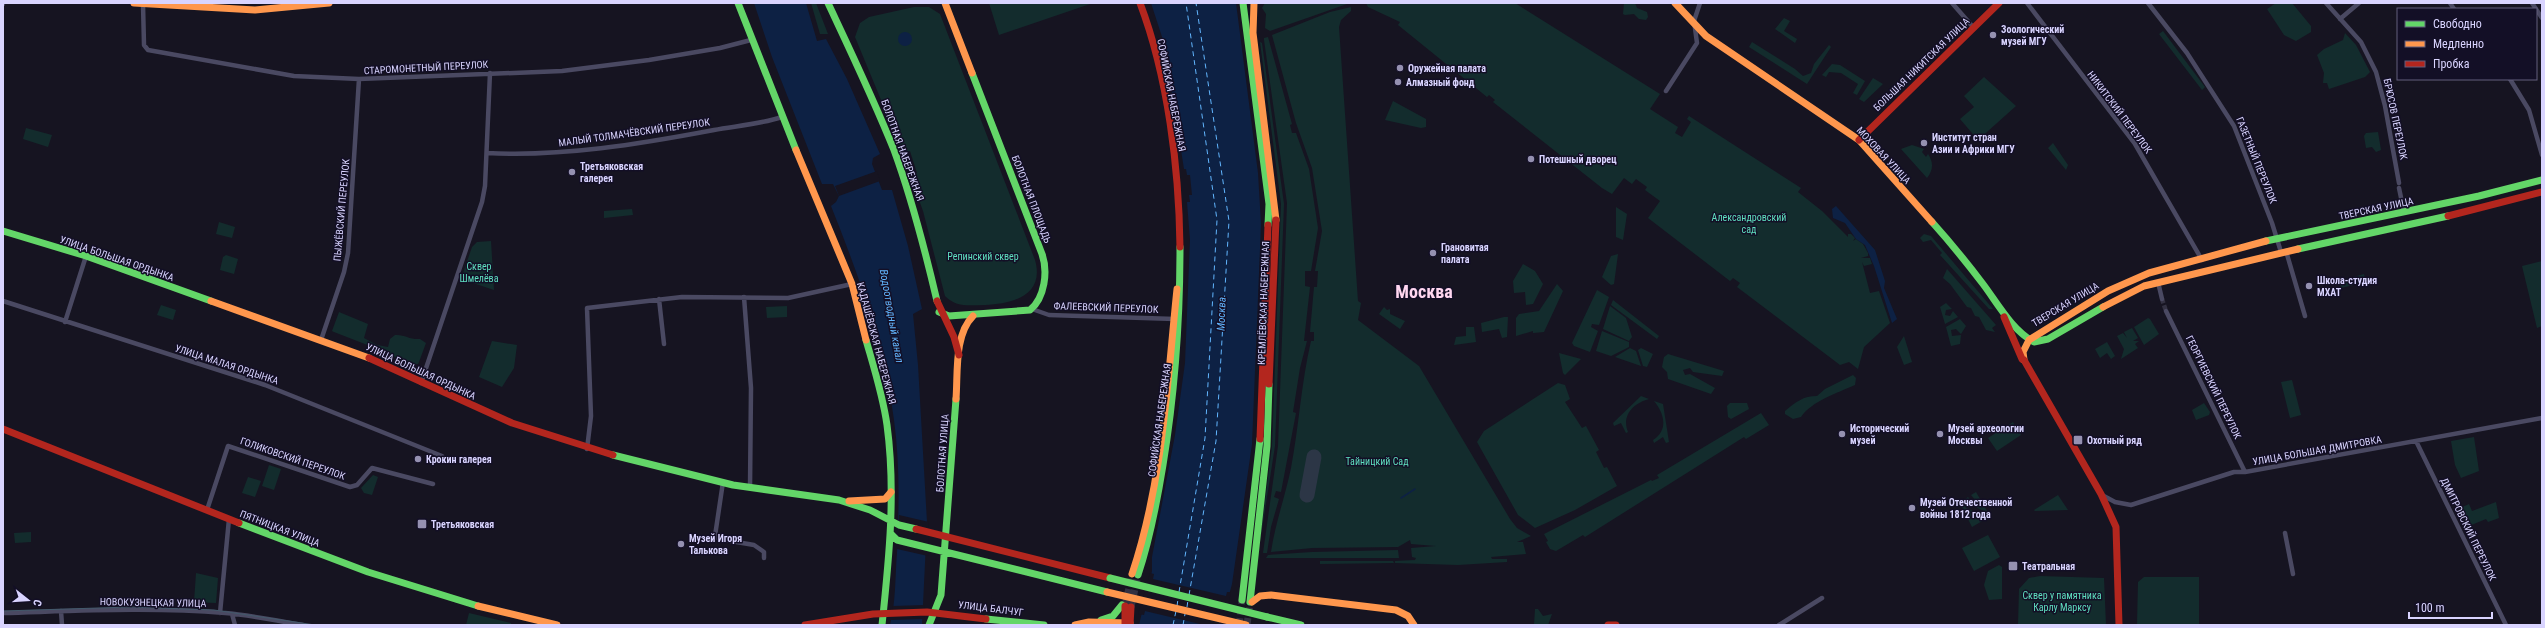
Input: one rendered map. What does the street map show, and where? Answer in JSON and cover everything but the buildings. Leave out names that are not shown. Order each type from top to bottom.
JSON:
[{"type":"main road","points":[[134,3],[254,6],[329,3]]},
{"type":"main road","name":"КАДАШЁВСКАЯ НАБЕРЕЖНАЯ","points":[[738,3],[782,117],[852,284],[885,415],[892,488],[890,522],[891,534],[885,613],[882,625]]},
{"type":"main road","name":"БОЛОТНАЯ НАБЕРЕЖНАЯ","points":[[828,3],[874,101],[894,151],[920,230],[939,312]]},
{"type":"main road","name":"СОФИЙСКАЯ НАБЕРЕЖНАЯ","points":[[1135,574],[1149,543],[1168,440],[1178,319],[1180,265],[1178,208],[1172,147],[1155,54],[1140,3]]},
{"type":"main road","name":"МОХОВАЯ УЛИЦА","points":[[1675,3],[1694,21],[1706,36],[1859,140],[1957,250],[1998,304],[2029,340]]},
{"type":"main road","name":"БОЛЬШАЯ НИКИТСКАЯ УЛИЦА","points":[[1859,140],[1999,3]]},
{"type":"main road","name":"КРЕМЛЁВСКАЯ НАБЕРЕЖНАЯ","points":[[1242,600],[1260,445],[1269,224],[1267,191],[1243,4]]},
{"type":"main road","name":"КРЕМЛЁВСКАЯ НАБЕРЕЖНАЯ","points":[[1252,4],[1253,30],[1276,213],[1267,446],[1251,602],[1260,596],[1272,595],[1396,610],[1408,616],[1414,625]]},
{"type":"main road","name":"БОЛОТНАЯ ПЛОЩАДЬ","points":[[947,5],[1044,259],[1044,281],[1032,309]]},
{"type":"main road","name":"ТВЕРСКАЯ УЛИЦА","points":[[2029,340],[2120,284],[2149,273],[2278,239],[2542,180]]},
{"type":"main road","name":"ТВЕРСКАЯ УЛИЦА","points":[[2029,340],[2043,342],[2134,290],[2158,282],[2284,251],[2474,210],[2542,192]]},
{"type":"main road","name":"УЛИЦА БОЛЬШАЯ ОРДЫНКА","points":[[3,231],[86,256],[375,360],[421,383],[512,423],[587,448],[750,488],[839,500],[885,499],[892,488]]},
{"type":"main road","name":"МОХОВАЯ УЛИЦА","points":[[1998,304],[2023,362],[2044,401],[2101,494],[2118,534],[2119,625]]},
{"type":"main road","points":[[939,312],[949,316],[974,316],[1021,312],[1032,309]]},
{"type":"main road","name":"БОЛОТНАЯ УЛИЦА","points":[[939,312],[954,337],[959,355]]},
{"type":"main road","name":"БОЛОТНАЯ УЛИЦА","points":[[941,596],[943,552],[959,355],[967,319],[974,316]]},
{"type":"main road","points":[[2023,362],[2023,352],[2029,340]]},
{"type":"main road","name":"ПЯТНИЦКАЯ УЛИЦА","points":[[3,429],[229,519],[436,595],[557,625]]},
{"type":"main road","name":"УЛИЦА БОЛЬШАЯ ОРДЫНКА","points":[[839,500],[870,510],[898,526],[1301,625]]},
{"type":"main road","points":[[891,534],[897,540],[943,552],[1246,625]]},
{"type":"main road","points":[[929,625],[936,612],[941,596]]},
{"type":"main road","points":[[941,596],[943,607],[948,613]]},
{"type":"main road","points":[[1075,625],[1095,622],[1113,616],[1126,606],[1128,624],[1095,622]]},
{"type":"main road","name":"УЛИЦА БАЛЧУГ","points":[[885,613],[936,612],[1044,625]]},
{"type":"main road","points":[[805,625],[885,613]]},
{"type":"main road","points":[[1608,625],[1616,625]]},
{"type":"street","points":[[1666,91],[1697,43],[1694,21],[1700,3]]},
{"type":"street","points":[[1952,3],[1973,27]]},
{"type":"street","name":"НИКИТСКИЙ ПЕРЕУЛОК","points":[[2027,3],[2135,144],[2202,260]]},
{"type":"street","name":"ГАЗЕТНЫЙ ПЕРЕУЛОК","points":[[2148,3],[2187,53],[2230,118],[2244,149],[2278,239],[2284,251],[2306,316]]},
{"type":"street","name":"БРЮСОВ ПЕРЕУЛОК","points":[[2326,3],[2361,42],[2378,78],[2394,152],[2404,212]]},
{"type":"street","points":[[2340,19],[2359,3]]},
{"type":"street","name":"СТАРОМОНЕТНЫЙ ПЕРЕУЛОК","points":[[143,4],[144,45],[148,50],[294,76],[359,78],[562,71],[606,67],[700,52],[751,40]]},
{"type":"street","points":[[421,383],[478,218],[485,186],[490,73]]},
{"type":"street","name":"ПЫЖЁВСКИЙ ПЕРЕУЛОК","points":[[321,340],[344,272],[348,253],[359,78]]},
{"type":"street","points":[[2511,80],[2529,110],[2542,155]]},
{"type":"street","name":"МАЛЫЙ ТОЛМАЧЁВСКИЙ ПЕРЕУЛОК","points":[[487,153],[546,152],[588,148],[698,133],[782,117]]},
{"type":"street","points":[[65,322],[86,256]]},
{"type":"street","points":[[2158,282],[2162,299]]},
{"type":"street","points":[[587,448],[592,416],[587,309],[659,299],[744,297],[788,298],[852,284]]},
{"type":"street","points":[[744,297],[750,388],[750,488]]},
{"type":"street","points":[[659,299],[664,344]]},
{"type":"street","name":"УЛИЦА МАЛАЯ ОРДЫНКА","points":[[3,301],[265,385],[442,456]]},
{"type":"street","name":"ФАЛЕЕВСКИЙ ПЕРЕУЛОК","points":[[1032,309],[1050,315],[1178,319]]},
{"type":"street","name":"ГЕОРГИЕВСКИЙ ПЕРЕУЛОК","points":[[2166,311],[2245,472]]},
{"type":"street","name":"УЛИЦА БОЛЬШАЯ ДМИТРОВКА","points":[[2101,494],[2115,502],[2131,505],[2234,472],[2245,472],[2542,418]]},
{"type":"street","name":"ДМИТРОВСКИЙ ПЕРЕУЛОК","points":[[2416,441],[2506,625]]},
{"type":"street","name":"ГОЛИКОВСКИЙ ПЕРЕУЛОК","points":[[207,510],[226,448],[228,446],[350,487],[357,485],[372,468],[433,484]]},
{"type":"street","points":[[723,482],[715,536],[719,539],[758,546],[764,552],[764,558]]},
{"type":"street","points":[[220,612],[229,519]]},
{"type":"street","points":[[2285,533],[2293,574]]},
{"type":"street","points":[[1779,625],[1822,598]]},
{"type":"street","name":"НОВОКУЗНЕЦКАЯ УЛИЦА","points":[[3,613],[130,610],[220,612],[303,625]]},
{"type":"street","points":[[61,611],[62,625]]},
{"type":"street","points":[[232,614],[235,625]]},
{"type":"green space","points":[[811,3],[816,3],[828,34],[820,34]]},
{"type":"green space","points":[[989,3],[1093,3],[999,35]]},
{"type":"green space","points":[[1265,3],[1347,4],[1270,31],[1265,28],[1266,14],[1262,8]]},
{"type":"green space","name":"Александровский сад","points":[[1366,3],[1515,3],[1660,94],[1650,109],[1678,127],[1675,133],[1682,137],[1691,122],[1687,119],[1689,116],[1801,188],[1798,192],[1822,211],[1848,237],[1848,234],[1851,234],[1855,238],[1853,241],[1856,239],[1863,244],[1868,256],[1861,258],[1870,258],[1872,264],[1864,266],[1862,262],[1870,293],[1879,291],[1890,323],[1864,347],[1858,369],[1849,362],[1840,365],[1737,287],[1740,283],[1733,278],[1730,281],[1648,218],[1660,201],[1645,190],[1647,187],[1636,179],[1632,184],[1624,178],[1612,194],[1602,188],[1493,102],[1495,100],[1489,95],[1487,97],[1398,25],[1400,22],[1368,7]]},
{"type":"green space","points":[[1624,3],[1635,3],[1637,8],[1647,12],[1648,17],[1646,20],[1639,19],[1634,14],[1623,14]]},
{"type":"green space","points":[[2276,3],[2292,3],[2311,26],[2311,32],[2296,41],[2284,35],[2267,9]]},
{"type":"green space","name":"Репинский сквер","points":[[914,7],[929,7],[940,14],[1035,260],[1037,272],[1035,282],[1031,289],[1016,300],[996,304],[968,305],[959,304],[945,296],[923,211],[910,175],[917,173],[910,151],[903,153],[855,37],[860,23],[869,17]]},
{"type":"green space","name":"Тайницкий Сад","points":[[1351,7],[1351,11],[1341,20],[1339,27],[1358,301],[1361,303],[1358,320],[1419,366],[1510,519],[1517,528],[1531,536],[1517,542],[1523,542],[1526,554],[1491,557],[1492,559],[1507,559],[1507,562],[1458,565],[1395,563],[1395,561],[1415,560],[1416,558],[1412,557],[1411,548],[1436,546],[1411,544],[1410,540],[1398,547],[1312,548],[1271,552],[1291,468],[1302,389],[1311,341],[1314,341],[1314,332],[1310,332],[1314,287],[1317,287],[1318,271],[1315,271],[1322,231],[1312,168],[1296,123],[1272,35],[1330,12]]},
{"type":"green space","points":[[1784,18],[1790,21],[1784,31],[1797,39],[1795,43],[1775,29]]},
{"type":"green space","points":[[2163,31],[2205,87],[2202,90],[2159,34]]},
{"type":"green space","points":[[2345,33],[2356,45],[2370,72],[2365,77],[2329,89],[2327,83],[2323,83],[2324,73],[2317,55],[2324,49],[2343,40]]},
{"type":"green space","points":[[1268,37],[1292,124],[1290,125],[1292,133],[1296,133],[1309,169],[1318,228],[1311,271],[1305,271],[1305,286],[1310,287],[1304,341],[1307,341],[1300,368],[1293,412],[1296,413],[1281,492],[1276,491],[1274,497],[1279,499],[1271,527],[1267,553],[1263,553],[1278,446],[1287,203],[1264,40],[1264,38]]},
{"type":"green space","points":[[1260,42],[1262,43],[1284,204],[1275,446],[1259,548],[1272,446],[1281,204]]},
{"type":"green space","points":[[1752,42],[1795,69],[1803,76],[1811,73],[1814,64],[1829,45],[1831,47],[1807,84],[1749,47]]},
{"type":"green space","points":[[1832,64],[1840,65],[1865,81],[1857,95],[1853,93],[1858,84],[1841,73],[1829,72],[1826,77],[1822,75]]},
{"type":"green space","points":[[1984,77],[2016,106],[1978,140],[1960,119],[1974,107],[1964,96]]},
{"type":"green space","points":[[1873,78],[1883,84],[1864,102],[1859,99]]},
{"type":"green space","points":[[1393,101],[1426,119],[1426,127],[1421,128],[1385,120]]},
{"type":"green space","points":[[26,128],[52,135],[48,147],[23,139]]},
{"type":"green space","points":[[2378,132],[2381,150],[2376,152],[2372,147],[2366,148],[2364,136],[2366,133]]},
{"type":"green space","points":[[2053,143],[2068,165],[2066,170],[2048,148]]},
{"type":"green space","points":[[1912,145],[1924,149],[1922,152],[1926,157],[1928,154],[1930,157],[1932,166],[1931,172],[1927,178],[1901,149]]},
{"type":"green space","points":[[1616,207],[1627,214],[1623,240],[1616,237]]},
{"type":"green space","points":[[632,209],[633,215],[604,218],[604,211]]},
{"type":"green space","points":[[219,222],[235,227],[232,238],[216,234]]},
{"type":"green space","points":[[1924,234],[1931,236],[1993,309],[1989,309],[1940,255],[1942,253],[1931,240],[1923,242],[1920,238]]},
{"type":"green space","name":"Сквер Шмелёва","points":[[491,241],[494,290],[461,279],[472,247],[477,242]]},
{"type":"green space","points":[[1618,254],[1614,284],[1611,285],[1602,277],[1611,256]]},
{"type":"green space","points":[[226,255],[238,259],[234,274],[220,270],[223,257]]},
{"type":"green space","points":[[2542,261],[2542,326],[2537,328],[2522,266]]},
{"type":"green space","points":[[1523,264],[1535,271],[1543,284],[1533,304],[1526,305],[1525,292],[1514,293],[1513,281]]},
{"type":"green space","points":[[1947,269],[1996,325],[1992,328],[1995,332],[1986,330],[1979,317],[1975,316],[1971,308],[1967,307],[1950,284],[1943,278]]},
{"type":"green space","points":[[2364,274],[2366,282],[2341,288],[2339,281]]},
{"type":"green space","points":[[1557,284],[1563,291],[1544,332],[1533,333],[1533,331],[1516,336],[1516,318],[1519,314],[1539,311]]},
{"type":"green space","points":[[1597,290],[1609,297],[1599,325],[1592,324],[1591,327],[1598,331],[1590,352],[1574,346],[1572,343]]},
{"type":"green space","points":[[1613,300],[1659,336],[1657,339],[1611,305]]},
{"type":"green space","points":[[1946,303],[1952,309],[1946,310],[1945,315],[1950,316],[1953,311],[1958,317],[1945,324],[1940,307]]},
{"type":"green space","points":[[161,305],[176,310],[173,320],[157,315]]},
{"type":"green space","points":[[787,306],[787,317],[767,318],[766,307]]},
{"type":"green space","points":[[1610,306],[1626,318],[1632,337],[1629,341],[1603,329]]},
{"type":"green space","points":[[1384,307],[1387,310],[1390,309],[1390,314],[1405,321],[1400,329],[1379,314]]},
{"type":"green space","points":[[339,312],[368,324],[364,338],[377,345],[388,347],[390,339],[395,335],[420,339],[426,343],[418,364],[409,364],[388,353],[332,331]]},
{"type":"green space","points":[[1508,317],[1507,337],[1502,338],[1499,329],[1482,332],[1481,323]]},
{"type":"green space","points":[[2148,318],[2159,334],[2144,345],[2134,327]]},
{"type":"green space","points":[[1960,319],[1966,326],[1961,334],[1956,329],[1951,330],[1952,336],[1961,335],[1960,344],[1951,346],[1946,327]]},
{"type":"green space","points":[[1466,327],[1474,327],[1476,342],[1454,345],[1456,337],[1466,336]]},
{"type":"green space","points":[[2132,328],[2138,338],[2133,341],[2139,341],[2135,344],[2138,348],[2121,359],[2124,349],[2117,336],[2123,333],[2127,338],[2124,332]]},
{"type":"green space","points":[[1602,331],[1629,342],[1629,347],[1611,356],[1596,351]]},
{"type":"green space","points":[[1904,336],[1912,362],[1904,365],[1897,347]]},
{"type":"green space","points":[[492,341],[517,345],[514,368],[502,387],[479,377]]},
{"type":"green space","points":[[2107,342],[2115,356],[2111,359],[2107,353],[2100,358],[2095,349]]},
{"type":"green space","points":[[1630,348],[1636,351],[1641,366],[1615,357]]},
{"type":"green space","points":[[1641,348],[1653,354],[1647,367],[1643,366],[1638,350]]},
{"type":"green space","points":[[1559,353],[1581,359],[1565,375],[1563,373]]},
{"type":"green space","points":[[1668,354],[1724,371],[1722,376],[1693,372],[1690,368],[1683,370],[1685,375],[1690,374],[1715,388],[1711,394],[1668,379],[1667,372],[1662,367],[1664,357]]},
{"type":"green space","points":[[1853,375],[1856,378],[1855,385],[1818,402],[1801,417],[1793,419],[1785,414],[1785,411],[1800,400],[1817,396],[1825,389]]},
{"type":"green space","points":[[2292,380],[2301,415],[2290,418],[2281,382]]},
{"type":"green space","points":[[1558,383],[1565,385],[1570,399],[1565,402],[1582,428],[1586,426],[1599,450],[1596,452],[1604,468],[1607,467],[1617,486],[1575,510],[1535,528],[1518,515],[1477,442],[1484,431]]},
{"type":"green space","points":[[1641,396],[1649,399],[1638,403],[1630,411],[1626,420],[1628,432],[1626,433],[1621,423],[1614,426],[1613,423]]},
{"type":"green space","points":[[1654,401],[1663,404],[1669,442],[1666,443],[1663,437],[1654,443],[1653,440],[1658,436],[1663,426],[1662,416]]},
{"type":"green space","points":[[1730,403],[1747,403],[1749,409],[1731,419],[1728,417],[1727,406]]},
{"type":"green space","points":[[2204,403],[2210,412],[2209,415],[2196,420],[2192,410]]},
{"type":"green space","points":[[1761,413],[1769,425],[1746,439],[1744,437],[1585,537],[1583,535],[1556,551],[1550,549],[1544,534],[1651,480],[1652,481],[1659,478],[1657,475]]},
{"type":"green space","points":[[2013,422],[2021,435],[1997,451],[1988,438]]},
{"type":"green space","points":[[2474,437],[2479,471],[2461,478],[2455,465],[2451,441]]},
{"type":"green space","points":[[269,465],[281,469],[274,490],[262,486]]},
{"type":"green space","points":[[373,475],[378,477],[372,495],[364,493],[361,488]]},
{"type":"green space","points":[[248,477],[261,481],[255,497],[242,493]]},
{"type":"green space","points":[[1976,492],[1990,516],[1971,504],[1965,507],[1981,515],[1984,520],[1972,527],[1960,503],[1968,497],[1973,504],[1977,502],[1971,495]]},
{"type":"green space","points":[[2058,495],[2068,510],[2034,510]]},
{"type":"green space","points":[[2496,502],[2499,518],[2488,522],[2486,519],[2464,528],[2456,510],[2469,504],[2472,511]]},
{"type":"green space","points":[[31,532],[31,542],[15,543],[14,533]]},
{"type":"green space","points":[[1988,535],[2000,557],[1974,571],[1962,548]]},
{"type":"green space","points":[[1398,550],[1399,558],[1266,558],[1268,555],[1312,552]]},
{"type":"green space","points":[[1320,561],[1393,561],[1394,563],[1320,564]]},
{"type":"green space","points":[[1999,565],[2002,567],[2002,599],[1989,600],[1984,585],[1988,571]]},
{"type":"green space","points":[[196,573],[218,578],[216,603],[194,602]]},
{"type":"green space","name":"Сквер у памятника Карлу Марксу","points":[[2040,576],[2104,578],[2106,625],[2018,625],[2019,589],[2029,578]]},
{"type":"green space","points":[[2144,577],[2199,577],[2199,625],[2137,625],[2138,582]]},
{"type":"green space","points":[[1535,609],[1538,609],[1543,616],[1552,614],[1548,625],[1534,625]]},
{"type":"green space","points":[[469,613],[511,623],[511,625],[466,625]]},
{"type":"water","name":"Водоотводный канал","points":[[754,3],[806,3],[817,41],[826,39],[847,79],[880,154],[873,158],[872,164],[882,190],[892,190],[908,246],[922,309],[913,314],[918,365],[927,522],[922,625],[890,625],[894,598],[898,520],[898,470],[894,420],[890,392],[877,338],[851,258],[831,206],[836,202],[839,196],[833,184],[822,184],[772,57]]},
{"type":"water","points":[[1151,3],[1236,3],[1258,173],[1261,224],[1252,444],[1232,584],[1221,625],[1139,625],[1152,571],[1152,557],[1175,435],[1185,363],[1190,240],[1187,202],[1190,202],[1189,195],[1192,195],[1190,175],[1187,175],[1186,169],[1184,169],[1164,43]]},
{"type":"water","points":[[902,32],[908,32],[912,36],[912,42],[908,46],[902,46],[898,42],[898,36]]},
{"type":"water","points":[[1836,206],[1875,250],[1885,281],[1884,288],[1897,319],[1892,323],[1874,266],[1865,245],[1856,239],[1845,223],[1833,218],[1832,209]]},
{"type":"pier","points":[[877,171],[880,181],[839,196],[835,186]]},
{"type":"pier","points":[[899,515],[929,522],[928,556],[897,549]]},
{"type":"pier","points":[[1150,573],[1154,574],[1153,579],[1226,596],[1227,592],[1231,592],[1224,625],[1204,625],[1145,611],[1144,615],[1138,614]]},
{"type":"pier","points":[[925,605],[924,619],[891,620],[893,606]]},
{"type":"waterway","points":[[1401,498],[1415,489]]},
{"type":"ferry route","points":[[1179,592],[1205,438],[1217,220],[1186,3]]},
{"type":"ferry route","points":[[1189,595],[1216,441],[1229,221],[1196,3]]},
{"type":"ferry route","points":[[1177,606],[1178,599]]},
{"type":"ferry route","points":[[1187,607],[1188,600]]},
{"type":"ferry route","points":[[1173,625],[1176,611]]},
{"type":"ferry route","points":[[1183,625],[1185,614]]},
{"type":"taxiway","points":[[1307,495],[1314,457]]},
{"type":"tunnel","points":[[2162,299],[2166,311]]},
{"type":"tunnel","points":[[1125,606],[1132,574]]},
{"type":"tunnel","points":[[1131,607],[1138,575]]},
{"type":"tunnel","points":[[1239,625],[1242,600]]},
{"type":"tunnel","points":[[1247,625],[1250,602]]},
{"type":"tram line","points":[[3,611],[130,607],[214,610],[315,625]]},
{"type":"traffic: fast","points":[[738,3],[796,150]]},
{"type":"traffic: fast","points":[[828,3],[894,150],[918,225],[937,301]]},
{"type":"traffic: fast","points":[[1243,3],[1269,204],[1268,225]]},
{"type":"traffic: fast","points":[[939,312],[949,316],[1030,310],[1039,299],[1044,284],[1045,268],[1042,254],[972,73]]},
{"type":"traffic: fast","points":[[2266,241],[2479,196],[2542,180]]},
{"type":"traffic: fast","points":[[2298,249],[2448,216]]},
{"type":"traffic: fast","points":[[1932,222],[1971,268],[2012,324],[2034,342],[2048,339],[2103,307]]},
{"type":"traffic: fast","points":[[3,231],[86,256],[211,301]]},
{"type":"traffic: fast","points":[[1138,575],[1156,507],[1171,410],[1178,329],[1180,247]]},
{"type":"traffic: fast","points":[[866,340],[883,403],[890,450],[890,525],[882,625]]},
{"type":"traffic: fast","points":[[1250,602],[1267,446],[1269,384]]},
{"type":"traffic: fast","points":[[929,625],[941,595],[956,399]]},
{"type":"traffic: fast","points":[[1242,600],[1260,439]]},
{"type":"traffic: fast","points":[[613,455],[733,485],[839,500],[870,510],[899,525],[916,529]]},
{"type":"traffic: fast","points":[[239,523],[368,572],[478,606]]},
{"type":"traffic: fast","points":[[891,534],[897,540],[1107,592]]},
{"type":"traffic: fast","points":[[1110,578],[1267,617]]},
{"type":"traffic: fast","points":[[1101,620],[1113,616],[1122,605]]},
{"type":"traffic: fast","points":[[1267,617],[1301,625]]},
{"type":"traffic: fast","points":[[986,619],[1044,625]]},
{"type":"traffic: slow","points":[[134,3],[255,10],[329,3]]},
{"type":"traffic: slow","points":[[945,3],[972,73]]},
{"type":"traffic: slow","points":[[1254,3],[1253,33],[1276,220]]},
{"type":"traffic: slow","points":[[1675,3],[1706,36],[1859,140],[1932,222]]},
{"type":"traffic: slow","points":[[796,150],[852,284],[866,340]]},
{"type":"traffic: slow","points":[[2024,360],[2023,352],[2029,340],[2108,291],[2149,273],[2266,241]]},
{"type":"traffic: slow","points":[[2103,307],[2144,286],[2298,249]]},
{"type":"traffic: slow","points":[[1132,574],[1151,504],[1157,468],[1167,397],[1177,289]]},
{"type":"traffic: slow","points":[[211,301],[369,358]]},
{"type":"traffic: slow","points":[[956,399],[957,366],[960,344],[967,324],[973,316]]},
{"type":"traffic: slow","points":[[849,501],[885,499],[891,492]]},
{"type":"traffic: slow","points":[[1107,592],[1246,625]]},
{"type":"traffic: slow","points":[[1252,602],[1260,596],[1271,595],[1396,610],[1408,616],[1414,625]]},
{"type":"traffic: slow","points":[[478,606],[557,625]]},
{"type":"traffic: slow","points":[[1075,625],[1089,622],[1130,623]]},
{"type":"traffic: jam","points":[[1140,3],[1150,31],[1165,92],[1174,155],[1180,247]]},
{"type":"traffic: jam","points":[[1859,140],[1999,3]]},
{"type":"traffic: jam","points":[[2448,216],[2542,192]]},
{"type":"traffic: jam","points":[[1269,384],[1276,220]]},
{"type":"traffic: jam","points":[[1260,439],[1268,225]]},
{"type":"traffic: jam","points":[[937,301],[954,337],[959,355]]},
{"type":"traffic: jam","points":[[2004,317],[2022,359]]},
{"type":"traffic: jam","points":[[369,358],[512,423],[613,455]]},
{"type":"traffic: jam","points":[[2024,360],[2101,494],[2116,527],[2119,625]]},
{"type":"traffic: jam","points":[[3,429],[239,523]]},
{"type":"traffic: jam","points":[[916,529],[1110,578]]},
{"type":"traffic: jam","points":[[1125,606],[1125,625]]},
{"type":"traffic: jam","points":[[1130,625],[1131,607]]},
{"type":"traffic: jam","points":[[805,625],[873,614],[927,612],[986,619]]},
{"type":"traffic: jam","points":[[1608,625],[1616,625]]},
{"type":"place","name":"Зоологический музей МГУ","points":[[1993,35]]},
{"type":"place","name":"Оружейная палата","points":[[1400,68]]},
{"type":"place","name":"Алмазный фонд","points":[[1398,82]]},
{"type":"place","name":"Институт стран Азии и Африки МГУ","points":[[1924,143]]},
{"type":"place","name":"Потешный дворец","points":[[1531,159]]},
{"type":"place","name":"Третьяковская галерея","points":[[572,172]]},
{"type":"place","name":"Грановитая палата","points":[[1433,253]]},
{"type":"place","name":"Школа-студия МХАТ","points":[[2309,286]]},
{"type":"place","name":"Исторический музей","points":[[1842,434]]},
{"type":"place","name":"Музей археологии Москвы","points":[[1940,434]]},
{"type":"place","name":"Охотный ряд","points":[[2078,440]]},
{"type":"place","name":"Крокин галерея","points":[[418,459]]},
{"type":"place","name":"Музей Отечественной войны 1812 года","points":[[1912,508]]},
{"type":"place","name":"Третьяковская","points":[[422,524]]},
{"type":"place","name":"Музей Игоря Талькова","points":[[681,544]]},
{"type":"place","name":"Театральная","points":[[2013,566]]},
{"type":"district","name":"Москва","points":[[1424,292]]}]
